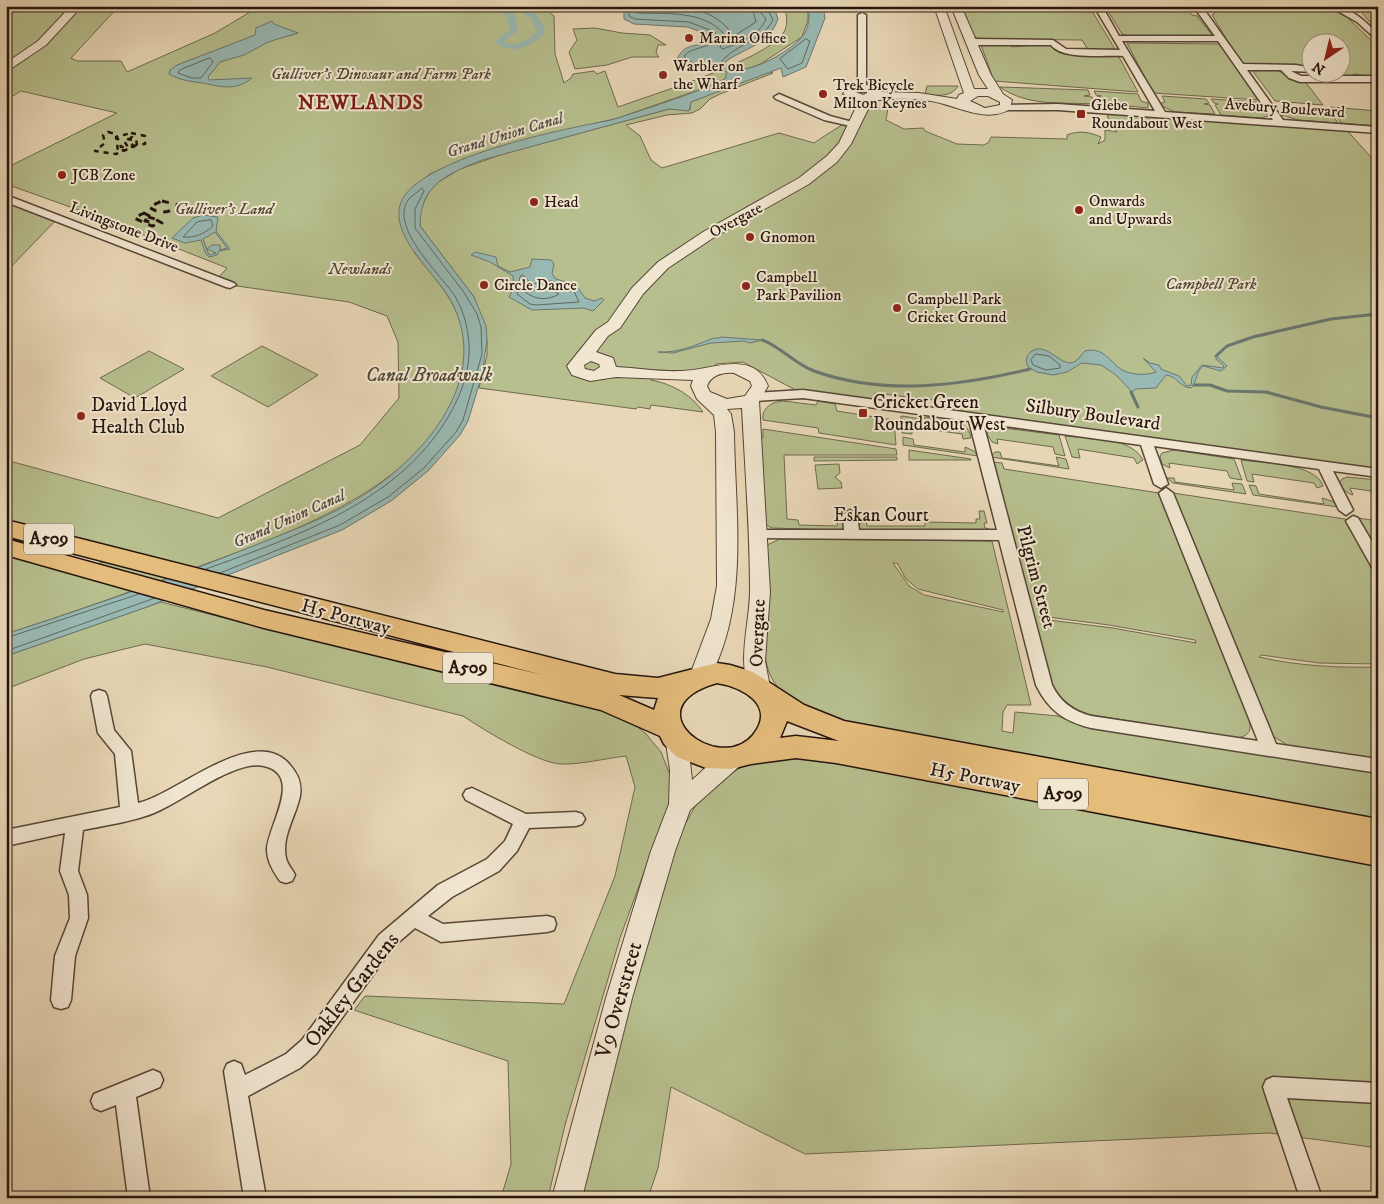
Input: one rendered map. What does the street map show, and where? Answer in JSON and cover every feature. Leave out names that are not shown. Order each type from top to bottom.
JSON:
[{"type":"main road","name":"H5 Portway","points":[[6,528],[84,559]]},
{"type":"main road","name":"H5 Portway","points":[[6,547],[84,559],[607,701],[672,735]]},
{"type":"main road","name":"H5 Portway","points":[[273,609],[616,684],[658,688],[695,678]]},
{"type":"main road","name":"A509","points":[[695,678],[732,674],[746,679],[763,691]]},
{"type":"main road","points":[[672,735],[665,714],[668,701],[676,689],[695,678]]},
{"type":"main road","name":"H5 Portway","points":[[763,691],[786,709],[809,720],[844,732],[1378,832]]},
{"type":"main road","points":[[742,755],[762,744],[770,733],[774,720],[773,707],[763,691]]},
{"type":"main road","name":"A509","points":[[672,735],[689,751],[704,757],[719,759],[742,755]]},
{"type":"main road","name":"H5 Portway","points":[[742,755],[796,746],[836,752],[1378,852]]},
{"type":"street","points":[[6,69],[56,31],[77,6]]},
{"type":"street","points":[[939,6],[964,73],[968,95],[988,111],[999,97]]},
{"type":"street","points":[[956,6],[985,75],[999,97]]},
{"type":"street","points":[[1098,6],[1162,115]]},
{"type":"street","points":[[1333,6],[1360,20],[1378,38]]},
{"type":"street","points":[[1343,6],[1351,6]]},
{"type":"street","points":[[1358,6],[1360,20]]},
{"type":"street","points":[[1200,10],[1243,67],[1281,124]]},
{"type":"street","points":[[862,14],[868,93]]},
{"type":"street","points":[[1116,38],[1220,39]]},
{"type":"street","points":[[971,42],[1053,43],[1059,50],[1066,52],[1125,53]]},
{"type":"street","points":[[1243,67],[1284,68],[1295,78],[1302,77]]},
{"type":"street","points":[[1352,77],[1378,79]]},
{"type":"street","points":[[779,97],[827,118],[856,121],[853,97],[850,91],[933,98],[983,92],[999,97]]},
{"type":"street","name":"Overgate","points":[[763,691],[755,662],[760,592],[752,398],[760,386],[758,380],[750,373],[737,368],[721,369],[707,374],[678,378],[636,372],[605,364],[596,356],[583,358],[602,333],[614,324],[637,291],[663,265],[708,235],[804,181],[832,159],[845,144],[861,114],[868,93]]},
{"type":"street","name":"Avebury Boulevard","points":[[999,97],[1040,106],[1378,130]]},
{"type":"street","name":"Livingstone Drive","points":[[6,198],[230,285]]},
{"type":"street","name":"Overgate","points":[[605,364],[616,336],[614,324]]},
{"type":"street","points":[[707,374],[700,381],[704,395],[734,404],[752,398],[803,394]]},
{"type":"street","name":"Overgate","points":[[678,378],[704,395],[723,423],[727,586],[718,628],[695,678]]},
{"type":"street","points":[[758,380],[803,394]]},
{"type":"street","name":"Silbury Boulevard","points":[[803,394],[1378,473]]},
{"type":"street","name":"Pilgrim Street","points":[[975,418],[1004,535],[1048,695],[1063,712],[1091,722],[1378,766]]},
{"type":"street","points":[[1146,441],[1163,488],[1269,748]]},
{"type":"street","points":[[1324,466],[1349,515],[1378,565]]},
{"type":"street","points":[[850,516],[852,535]]},
{"type":"street","name":"Eskan Court","points":[[757,535],[1004,535]]},
{"type":"street","points":[[100,696],[106,733],[123,751],[129,792],[129,812]]},
{"type":"street","name":"V9 Overstreet","points":[[566,1198],[619,998],[663,851],[681,804],[681,770],[672,735]]},
{"type":"street","name":"V9 Overstreet","points":[[681,804],[742,755]]},
{"type":"street","points":[[6,838],[75,825],[129,812],[163,801],[218,770],[242,761],[268,760],[283,766],[291,779],[292,794],[276,839],[277,859],[286,875]]},
{"type":"street","points":[[472,795],[524,821],[576,819]]},
{"type":"street","name":"Oakley Gardens","points":[[255,1198],[236,1081],[293,1061],[309,1047],[386,941],[412,917],[445,892],[493,865],[511,846],[524,821]]},
{"type":"street","points":[[61,1000],[65,956],[79,918],[78,895],[70,871],[75,825]]},
{"type":"street","name":"Oakley Gardens","points":[[412,917],[441,933],[547,924]]},
{"type":"street","points":[[101,1101],[153,1080]]},
{"type":"street","points":[[1312,1198],[1273,1087],[1378,1092]]},
{"type":"street","points":[[125,1092],[139,1198]]},
{"type":"green space","points":[[6,6],[72,6],[45,36],[6,65]]},
{"type":"green space","points":[[81,6],[119,6],[71,58],[77,61],[121,61],[127,72],[215,33],[260,6],[541,6],[554,16],[555,54],[564,83],[573,74],[594,71],[597,74],[605,71],[618,107],[706,76],[753,55],[770,45],[782,35],[786,28],[787,17],[784,6],[808,6],[808,20],[802,37],[762,63],[710,86],[618,118],[498,147],[463,159],[430,174],[409,191],[414,251],[455,308],[465,339],[465,350],[456,395],[434,433],[402,466],[362,494],[318,518],[229,555],[98,603],[6,634],[6,547],[84,569],[116,557],[6,528],[6,460],[218,518],[360,445],[399,398],[398,342],[387,316],[349,302],[230,285],[216,280],[227,268],[98,217],[6,184],[6,168],[117,113],[21,91],[6,100],[6,72],[46,42]]},
{"type":"green space","points":[[962,6],[1089,6],[1115,49],[1092,50],[1087,48],[1082,40],[978,39],[973,35]]},
{"type":"green space","points":[[1105,6],[1324,6],[1347,17],[1378,47],[1378,77],[1354,74],[1352,76],[1352,32],[1302,32],[1302,66],[1246,65],[1240,62],[1212,15],[1215,13],[1214,10],[1186,8],[1192,15],[1197,16],[1212,35],[1211,37],[1129,36],[1122,34]]},
{"type":"green space","points":[[1378,6],[1378,31],[1362,13],[1366,9]]},
{"type":"green space","points":[[595,28],[622,33],[650,35],[666,45],[658,45],[656,53],[659,57],[632,57],[607,65],[575,69],[569,52],[577,40],[573,29]]},
{"type":"green space","points":[[1127,43],[1221,44],[1260,100],[1153,93]]},
{"type":"green space","points":[[1009,44],[1012,47],[1047,44],[1063,54],[1105,54],[1119,57],[1138,92],[994,81],[981,45]]},
{"type":"green space","points":[[1252,70],[1277,70],[1291,78],[1302,80],[1323,105],[1275,101]]},
{"type":"green space","name":"Campbell Park","points":[[768,71],[773,73],[720,94],[692,113],[667,115],[626,125],[640,136],[651,160],[662,168],[779,133],[814,143],[847,122],[865,106],[888,108],[886,120],[904,129],[923,128],[925,131],[957,144],[984,145],[989,142],[991,137],[1067,139],[1067,135],[1080,132],[1101,137],[1098,144],[1105,140],[1105,130],[1117,132],[1107,116],[1116,111],[1344,127],[1378,165],[1378,473],[941,413],[942,401],[875,393],[873,404],[803,394],[743,362],[716,364],[713,371],[654,374],[651,380],[666,384],[687,395],[703,412],[651,405],[650,409],[638,407],[636,409],[479,388],[487,355],[487,340],[474,297],[420,226],[420,210],[429,192],[437,183],[460,169],[503,154],[669,109],[690,110],[691,102]]},
{"type":"green space","points":[[927,86],[958,86],[948,94],[939,95],[925,94]]},
{"type":"green space","points":[[1000,87],[1088,90],[1090,95],[1084,96],[1092,97],[1095,104],[1034,101],[1022,98]]},
{"type":"green space","points":[[1094,91],[1138,94],[1141,101],[1148,103],[1148,108],[1100,103],[1097,97],[1101,96],[1096,95]]},
{"type":"green space","points":[[1162,96],[1206,99],[1209,103],[1204,104],[1210,105],[1215,114],[1175,112],[1162,106],[1161,103],[1165,102]]},
{"type":"green space","points":[[1211,99],[1257,102],[1260,109],[1268,112],[1269,116],[1261,118],[1221,115],[1215,105],[1218,104],[1214,103]]},
{"type":"green space","points":[[1331,107],[1378,111],[1378,126],[1341,123]]},
{"type":"green space","points":[[1283,111],[1327,116],[1326,113],[1331,113],[1338,123],[1298,120],[1282,115]]},
{"type":"green space","points":[[6,198],[57,219],[6,272]]},
{"type":"green space","points":[[262,346],[318,375],[268,407],[211,376]]},
{"type":"green space","points":[[149,351],[184,369],[135,398],[100,378]]},
{"type":"green space","points":[[783,401],[816,405],[818,401],[835,404],[837,411],[894,420],[896,445],[819,433],[818,428],[763,420],[764,412],[768,406]]},
{"type":"green space","points":[[901,416],[916,418],[935,417],[958,421],[968,430],[971,438],[963,439],[962,434],[912,427],[912,434],[902,433]]},
{"type":"green space","points":[[996,427],[1059,435],[1065,456],[1055,454],[1053,447],[997,439],[998,444],[992,442],[987,434],[990,429]]},
{"type":"green space","points":[[763,429],[896,449],[897,455],[784,455],[787,519],[798,520],[799,525],[837,526],[838,520],[841,520],[845,525],[841,530],[772,528],[764,524],[758,438],[763,438]]},
{"type":"green space","points":[[1065,436],[1108,440],[1119,443],[1137,452],[1143,460],[1137,464],[1134,458],[1078,449],[1080,458],[1072,457]]},
{"type":"green space","points":[[903,437],[913,439],[914,445],[965,452],[965,447],[974,451],[978,456],[903,445]]},
{"type":"green space","points":[[909,450],[971,459],[971,460],[909,460]]},
{"type":"green space","points":[[1174,450],[1234,459],[1242,480],[1230,478],[1227,471],[1169,463],[1170,468],[1162,464],[1160,456],[1162,453]]},
{"type":"green space","points":[[995,452],[1000,452],[1002,458],[1059,466],[1056,457],[1066,459],[1069,469],[991,457]]},
{"type":"green space","points":[[814,457],[897,457],[897,460],[814,461]]},
{"type":"green space","points":[[1241,460],[1274,463],[1299,468],[1318,478],[1323,486],[1317,488],[1314,483],[1252,474],[1254,482],[1247,481]]},
{"type":"green space","points":[[993,462],[1002,463],[1004,469],[1159,493],[1250,722],[1250,729],[1246,735],[1237,738],[1080,713],[1065,705],[1052,687]],"holes":[[[1040,616],[1109,625],[1195,640],[1196,643],[1113,628],[1041,619]]]},
{"type":"green space","points":[[839,464],[840,473],[835,477],[841,482],[842,488],[818,489],[815,465]]},
{"type":"green space","points":[[1347,477],[1378,480],[1378,492],[1350,488],[1353,495],[1348,493],[1343,489],[1340,482]]},
{"type":"green space","points":[[1167,478],[1174,478],[1175,482],[1234,490],[1232,483],[1242,484],[1246,494],[1173,483]]},
{"type":"green space","points":[[1249,485],[1256,486],[1259,494],[1324,504],[1322,498],[1332,501],[1338,507],[1253,495]]},
{"type":"green space","points":[[1173,493],[1345,519],[1378,579],[1378,664],[1319,663],[1261,655],[1259,657],[1318,666],[1378,667],[1378,760],[1289,746],[1271,735]]},
{"type":"green space","points":[[979,511],[984,511],[987,523],[984,523],[985,528],[989,529],[987,531],[862,530],[859,527],[861,520],[866,520],[867,526],[925,526],[925,522],[976,523],[976,519],[980,519]]},
{"type":"green space","points":[[1358,518],[1378,521],[1378,554]]},
{"type":"green space","points":[[780,539],[992,541],[1031,705],[1007,705],[1003,712],[1002,731],[1013,733],[1015,712],[1058,716],[1084,727],[1378,772],[1378,823],[858,725],[836,719],[801,705],[781,691],[768,670],[763,636],[763,597],[767,545]],"holes":[[[893,563],[897,563],[906,579],[918,589],[1003,610],[1003,612],[924,595],[909,586]]]},
{"type":"green space","points":[[161,602],[256,626],[296,627],[607,701],[646,734],[661,752],[670,775],[670,801],[620,938],[565,1125],[548,1198],[501,1198],[511,1164],[508,1061],[354,1010],[365,996],[564,1004],[615,876],[635,787],[626,756],[576,763],[560,764],[550,762],[524,752],[463,716],[267,667],[145,644],[84,659],[6,689],[6,656]]},
{"type":"green space","points":[[836,752],[1378,853],[1378,1148],[1269,1133],[805,1154],[671,1087],[658,1168],[648,1198],[576,1198],[675,842],[697,803],[720,781],[740,768],[754,762]]},
{"type":"water","points":[[766,6],[775,10],[778,19],[769,35],[756,45],[725,62],[727,68],[736,70],[746,69],[769,60],[781,54],[799,40],[807,27],[808,6],[823,6],[825,18],[806,67],[783,77],[781,68],[691,102],[689,111],[669,109],[482,160],[447,176],[430,191],[421,212],[420,226],[474,297],[486,326],[487,340],[482,375],[468,421],[460,435],[428,471],[391,501],[342,530],[147,607],[6,656],[6,634],[155,583],[306,524],[338,510],[367,493],[411,457],[431,435],[447,411],[458,386],[464,359],[462,331],[452,303],[405,237],[400,223],[399,208],[405,195],[419,182],[439,170],[491,149],[571,128],[615,119],[686,95],[725,79],[727,72],[722,70],[692,69],[677,59],[686,49],[706,44],[707,40],[714,37],[688,27],[634,24],[624,19],[624,7]]},
{"type":"water","points":[[272,21],[274,24],[298,33],[268,42],[244,55],[220,62],[208,77],[209,80],[252,78],[246,82],[240,85],[223,87],[186,80],[169,74],[170,70],[177,65],[255,35],[256,28]]},
{"type":"water","points":[[203,215],[218,217],[216,231],[230,249],[219,251],[217,255],[209,257],[201,240],[185,243],[172,238],[193,218]],"holes":[[[215,232],[227,248],[220,250],[220,245],[212,245],[207,249],[216,253],[209,255],[203,239]]]},
{"type":"water","points":[[475,252],[496,257],[498,266],[510,272],[530,267],[532,259],[551,260],[554,264],[552,274],[556,279],[576,285],[585,298],[594,301],[602,298],[604,300],[593,311],[584,308],[532,310],[509,297],[514,287],[513,276],[490,262],[471,255]]},
{"type":"water","points":[[712,338],[762,340],[750,343],[744,341],[711,343],[673,353],[658,352],[679,350]]},
{"type":"water","points":[[1036,349],[1048,351],[1068,363],[1077,360],[1085,351],[1091,350],[1104,354],[1126,372],[1142,374],[1156,372],[1143,358],[1150,363],[1159,365],[1161,369],[1179,376],[1187,386],[1191,385],[1192,377],[1202,365],[1223,368],[1224,366],[1216,359],[1216,356],[1227,366],[1221,371],[1203,366],[1191,388],[1184,386],[1173,377],[1166,375],[1156,388],[1136,389],[1132,392],[1116,375],[1101,365],[1082,363],[1067,372],[1053,375],[1037,372],[1028,367],[1026,361],[1029,354]]},
{"type":"waterway","points":[[485,6],[511,14],[514,30],[499,42],[509,47],[527,43],[541,32],[539,23],[533,16],[517,6]]},
{"type":"waterway","points":[[1216,356],[1227,346],[1253,337],[1331,319],[1378,314]]},
{"type":"waterway","points":[[762,340],[814,371],[867,384],[895,386],[949,384],[1030,369]]},
{"type":"waterway","points":[[1194,385],[1210,385],[1227,391],[1266,392],[1321,407],[1378,418]]},
{"type":"waterway","points":[[1131,392],[1138,407]]},
{"type":"railway","points":[[117,137],[116,134],[108,132],[103,135],[105,143],[95,151],[116,154],[125,150]]},
{"type":"railway","points":[[117,137],[131,133],[145,136],[145,144],[137,145],[136,139],[132,137],[129,139]]},
{"type":"railway","points":[[117,137],[121,147],[128,147],[124,141],[129,139]]},
{"type":"railway","points":[[117,137],[118,151],[125,150]]},
{"type":"railway","points":[[127,149],[133,146],[129,139]]},
{"type":"railway","points":[[127,149],[135,146],[132,140],[129,139]]},
{"type":"railway","points":[[162,201],[179,205],[172,210],[164,212],[149,207],[162,201]]},
{"type":"railway","points":[[155,219],[144,213],[134,218],[152,226],[162,223],[155,219]]},
{"type":"railway","points":[[155,219],[148,217],[145,221],[151,222],[155,219]]},
{"type":"place","name":"Marina Office","points":[[689,38]]},
{"type":"place","name":"Warbler on the Wharf","points":[[663,75]]},
{"type":"place","name":"Trek Bicycle Milton Keynes","points":[[823,94]]},
{"type":"place","name":"Glebe Roundabout West","points":[[1081,114]]},
{"type":"place","name":"JCB Zone","points":[[62,175]]},
{"type":"place","name":"Head","points":[[534,202]]},
{"type":"place","name":"Onwards and Upwards","points":[[1079,210]]},
{"type":"place","name":"Gnomon","points":[[750,237]]},
{"type":"place","name":"Circle Dance","points":[[484,285]]},
{"type":"place","name":"Campbell Park Pavilion","points":[[746,286]]},
{"type":"place","name":"Campbell Park Cricket Ground","points":[[897,308]]},
{"type":"place","name":"Cricket Green Roundabout West","points":[[863,413]]},
{"type":"place","name":"David Lloyd Health Club","points":[[81,416]]},
{"type":"district","name":"NEWLANDS","points":[[361,103]]},
{"type":"park label","name":"Gulliver's Dinosaur and Farm Park","points":[[381,74]]},
{"type":"park label","name":"Gulliver's Land","points":[[224,209]]},
{"type":"park label","name":"Newlands","points":[[360,269]]},
{"type":"park label","name":"Canal Broadwalk","points":[[429,375]]},
{"type":"water label","name":"Grand Union Canal","points":[[505,135]]},
{"type":"water label","name":"Grand Union Canal","points":[[289,519]]}]
